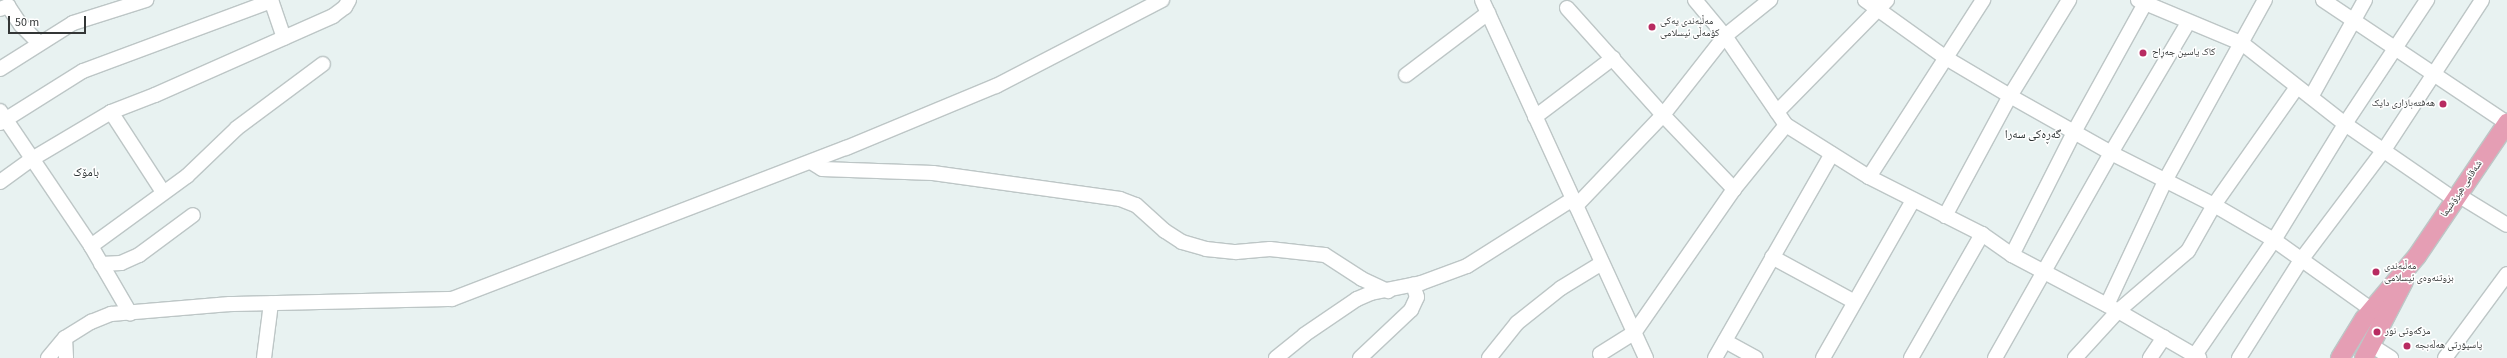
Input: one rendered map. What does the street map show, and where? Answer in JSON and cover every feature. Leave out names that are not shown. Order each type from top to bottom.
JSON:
[{"type":"main road","name":"شەقامی هیرۆشیما","points":[[2379,314],[2507,123]]},
{"type":"main road","points":[[2368,351],[2379,314]]},
{"type":"main road","points":[[2340,358],[2379,314]]},
{"type":"street","points":[[0,69],[39,43],[73,23],[146,0]]},
{"type":"street","points":[[130,313],[91,246],[32,159],[2,118],[83,71],[271,0],[284,38]]},
{"type":"street","points":[[0,182],[32,159],[111,112],[333,16],[345,7],[349,0]]},
{"type":"street","points":[[48,358],[65,338],[91,322],[111,314],[271,303],[452,299],[811,162],[996,86],[1162,0]]},
{"type":"street","points":[[1482,0],[1646,358]]},
{"type":"street","points":[[1695,0],[1725,36],[1786,125],[1869,176],[1913,200],[1982,234],[2012,255],[2113,308],[2197,357],[2274,240],[2394,47],[2427,0]]},
{"type":"street","points":[[1276,358],[1342,308],[1371,293],[1413,285],[1467,266],[1574,202],[1663,115],[1725,36],[1770,0]]},
{"type":"street","points":[[1866,0],[1877,10],[1946,58],[2010,96],[2111,153],[2166,179],[2214,205],[2274,240],[2379,314]]},
{"type":"street","points":[[1778,112],[1887,0]]},
{"type":"street","points":[[1869,176],[1983,0]]},
{"type":"street","points":[[1945,216],[2010,96],[2069,0]]},
{"type":"street","points":[[2075,358],[2113,308],[2166,179],[2243,44],[2265,0]]},
{"type":"street","points":[[2323,0],[2354,19],[2432,74],[2507,123]]},
{"type":"street","points":[[2311,97],[2365,0]]},
{"type":"street","points":[[2239,358],[2301,260],[2384,150],[2432,74],[2482,0]]},
{"type":"street","points":[[2012,255],[2074,132],[2143,1],[2188,22],[2243,44],[2345,124],[2456,198],[2507,225]]},
{"type":"street","points":[[0,9],[8,6],[21,25],[39,43]]},
{"type":"street","points":[[1567,8],[1663,115],[1734,189]]},
{"type":"street","points":[[1406,75],[1488,13]]},
{"type":"street","points":[[1995,358],[2111,153],[2188,22]]},
{"type":"street","points":[[1535,117],[1613,58]]},
{"type":"street","points":[[91,246],[163,192],[187,176],[237,128],[323,64]]},
{"type":"street","points":[[2113,308],[2188,251],[2214,205],[2297,87]]},
{"type":"street","points":[[111,112],[163,192]]},
{"type":"street","points":[[1600,354],[1634,333],[1734,189],[1786,125]]},
{"type":"street","points":[[1715,358],[1832,154]]},
{"type":"street","points":[[811,162],[822,169],[933,173],[1120,199],[1136,205],[1165,231],[1182,242],[1206,249],[1236,252],[1270,249],[1325,255],[1362,279],[1388,290]]},
{"type":"street","points":[[1823,358],[1913,200]]},
{"type":"street","points":[[101,264],[121,262],[139,255],[193,215]]},
{"type":"street","points":[[1911,358],[1982,234]]},
{"type":"street","points":[[1772,257],[1855,302]]},
{"type":"street","points":[[1489,358],[1517,323],[1560,288],[1602,263]]},
{"type":"street","points":[[2445,358],[2507,274]]},
{"type":"street","points":[[1360,358],[1411,310],[1417,297],[1413,285]]},
{"type":"street","points":[[264,358],[271,303]]},
{"type":"street","points":[[2150,358],[2164,337]]},
{"type":"street","points":[[65,338],[66,358]]},
{"type":"street","points":[[1724,341],[1756,358]]},
{"type":"street","points":[[2368,351],[2391,358]]},
{"type":"place","name":"مەڵبەندی یەکی کۆمەڵی ئیسلامی","points":[[1652,27]]},
{"type":"place","name":"کاک یاسین جەڕاح","points":[[2143,53]]},
{"type":"place","name":"هەفتەبازاری دایک","points":[[2443,104]]},
{"type":"place","name":"مەڵبەندی بزوتنەوەی ئیسلامی","points":[[2376,272]]},
{"type":"place","name":"مزگەوتی نور","points":[[2377,332]]},
{"type":"place","name":"پاسپۆرتی هەڵەبجە","points":[[2407,346]]},
{"type":"district","name":"گەڕەکی سەرا","points":[[2033,135]]},
{"type":"district","name":"بامۆک","points":[[86,173]]}]
